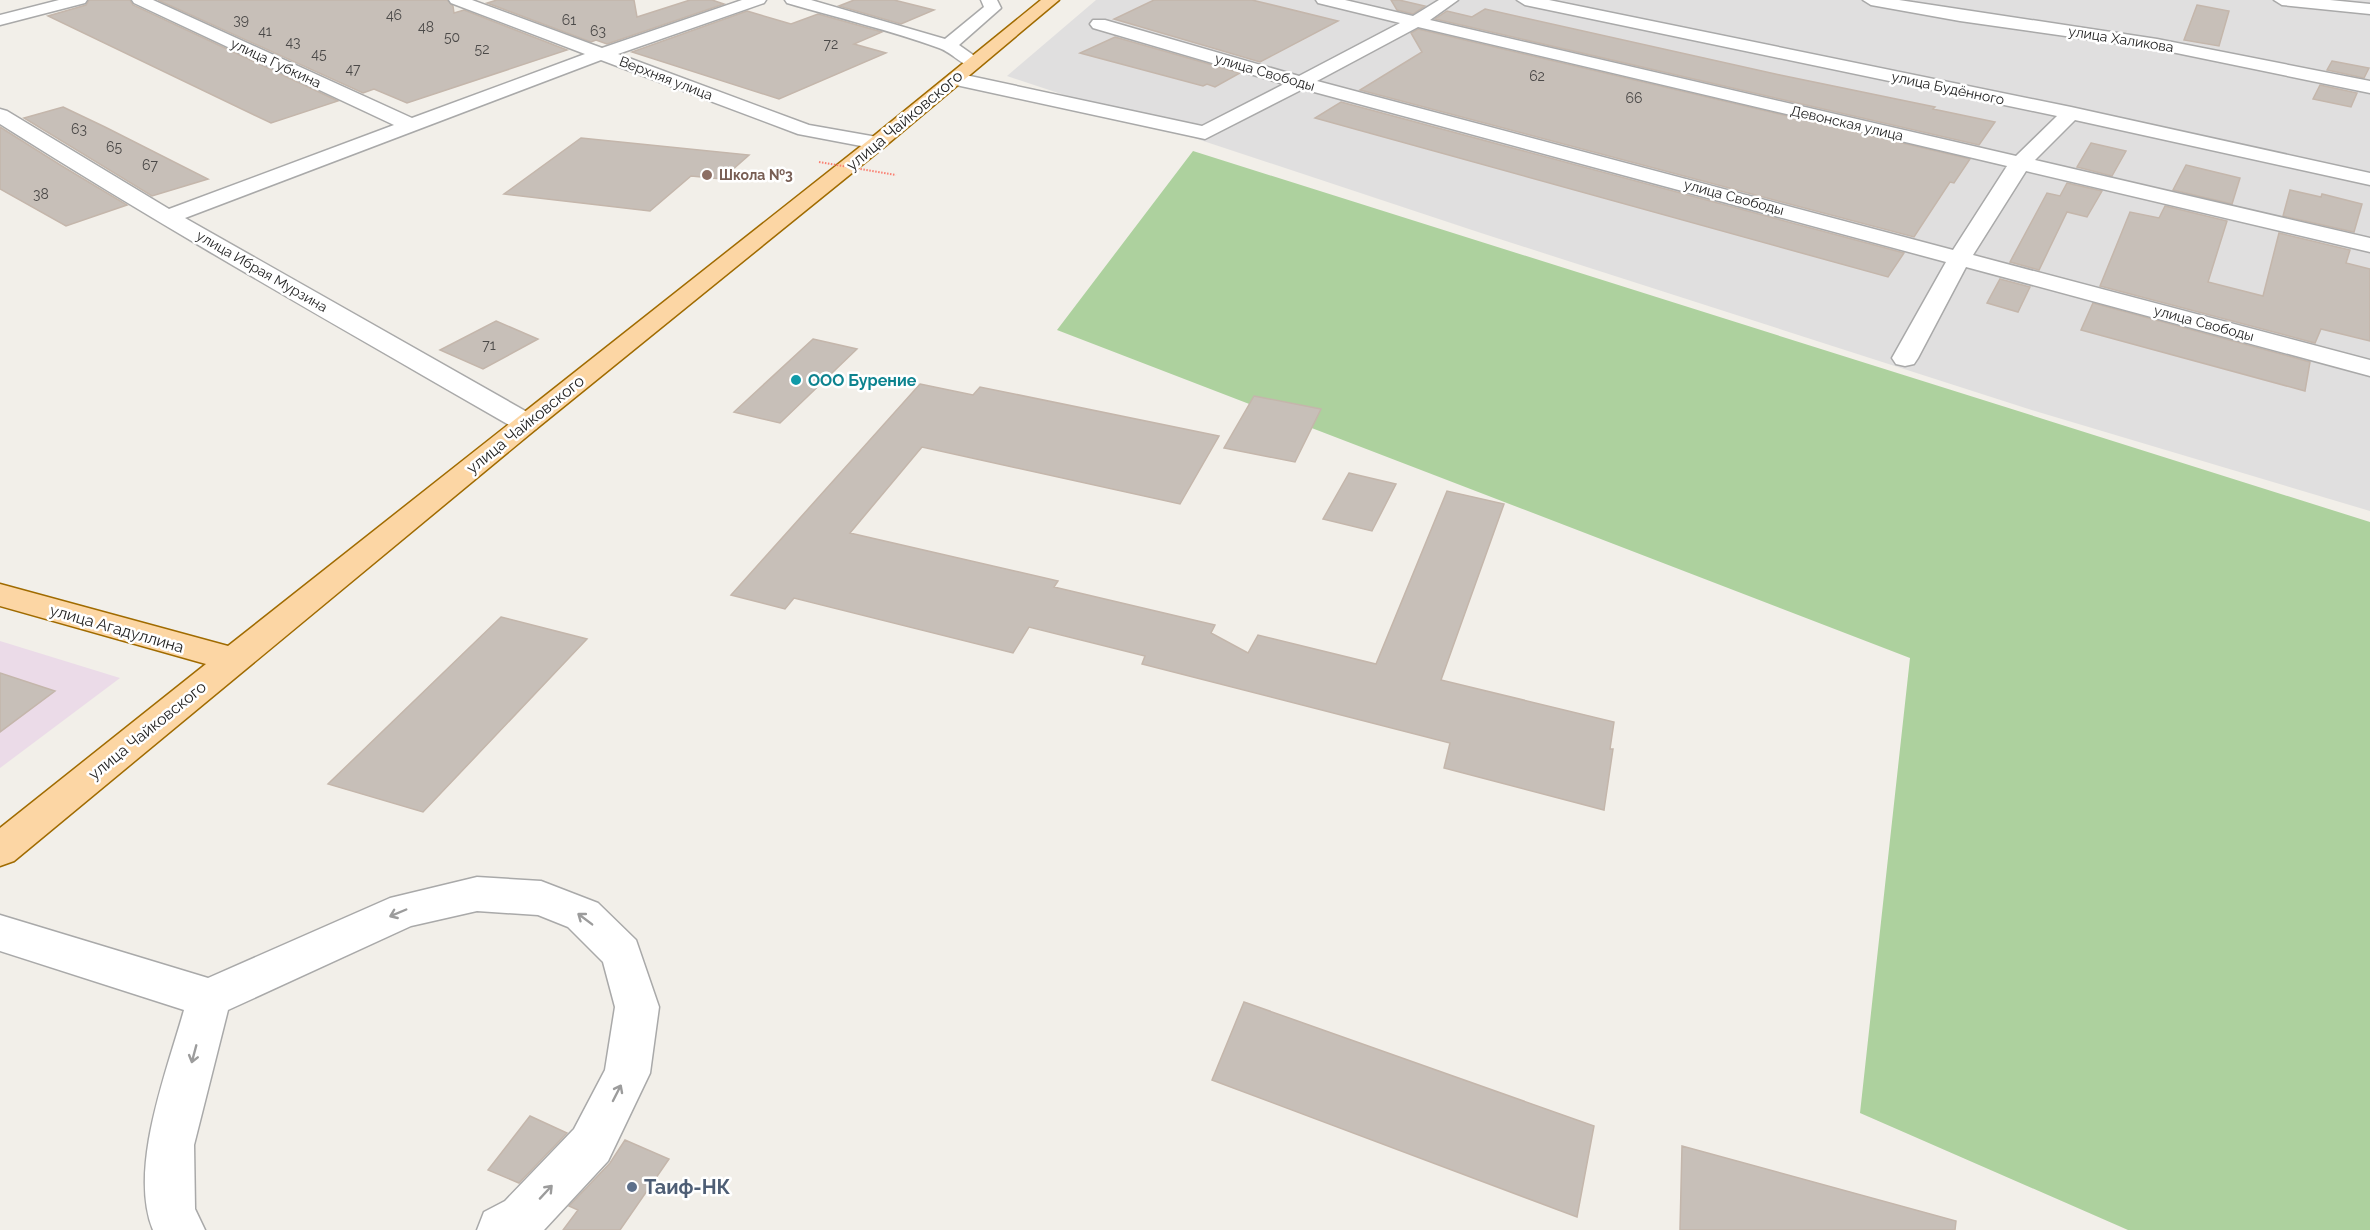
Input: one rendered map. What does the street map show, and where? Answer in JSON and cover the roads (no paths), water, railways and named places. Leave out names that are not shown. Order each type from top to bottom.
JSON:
[{"type":"main road","name":"улица Чайковского","points":[[0,849],[526,423],[877,143],[1051,0]]},
{"type":"main road","name":"улица Агадуллина","points":[[0,595],[234,660]]},
{"type":"street","points":[[0,20],[79,0]]},
{"type":"street","name":"улица Губкина","points":[[140,0],[412,126]]},
{"type":"street","name":"Верхняя улица","points":[[457,0],[805,130],[877,143]]},
{"type":"street","points":[[168,217],[601,54],[758,0]]},
{"type":"street","points":[[793,0],[948,45],[965,70],[1205,133],[1415,22],[1450,0]]},
{"type":"street","points":[[948,45],[993,8],[989,0]]},
{"type":"street","name":"Девонская улица","points":[[1324,0],[2370,245]]},
{"type":"street","name":"улица Будённого","points":[[1525,0],[2071,113],[2370,179]]},
{"type":"street","name":"улица Халикова","points":[[1871,0],[1960,16],[2157,44],[2370,87]]},
{"type":"street","points":[[2282,0],[2370,9]]},
{"type":"street","name":"улица Свободы","points":[[1100,24],[1302,83],[2370,368]]},
{"type":"street","points":[[1905,358],[1960,257],[2020,163],[2071,113]]},
{"type":"street","name":"улица Ибрая Мурзина","points":[[0,115],[66,158],[526,423]]},
{"type":"street","points":[[0,933],[209,998],[404,910],[477,894],[541,898],[583,915],[621,953],[637,1007],[627,1073],[591,1145],[522,1218],[502,1230]]},
{"type":"street","points":[[180,1230],[171,1214],[170,1145],[209,998]]},
{"type":"place","name":"Школа №3","points":[[707,175]]},
{"type":"place","name":"ООО Бурение","points":[[796,380]]},
{"type":"place","name":"Таиф-НК","points":[[632,1187]]}]
